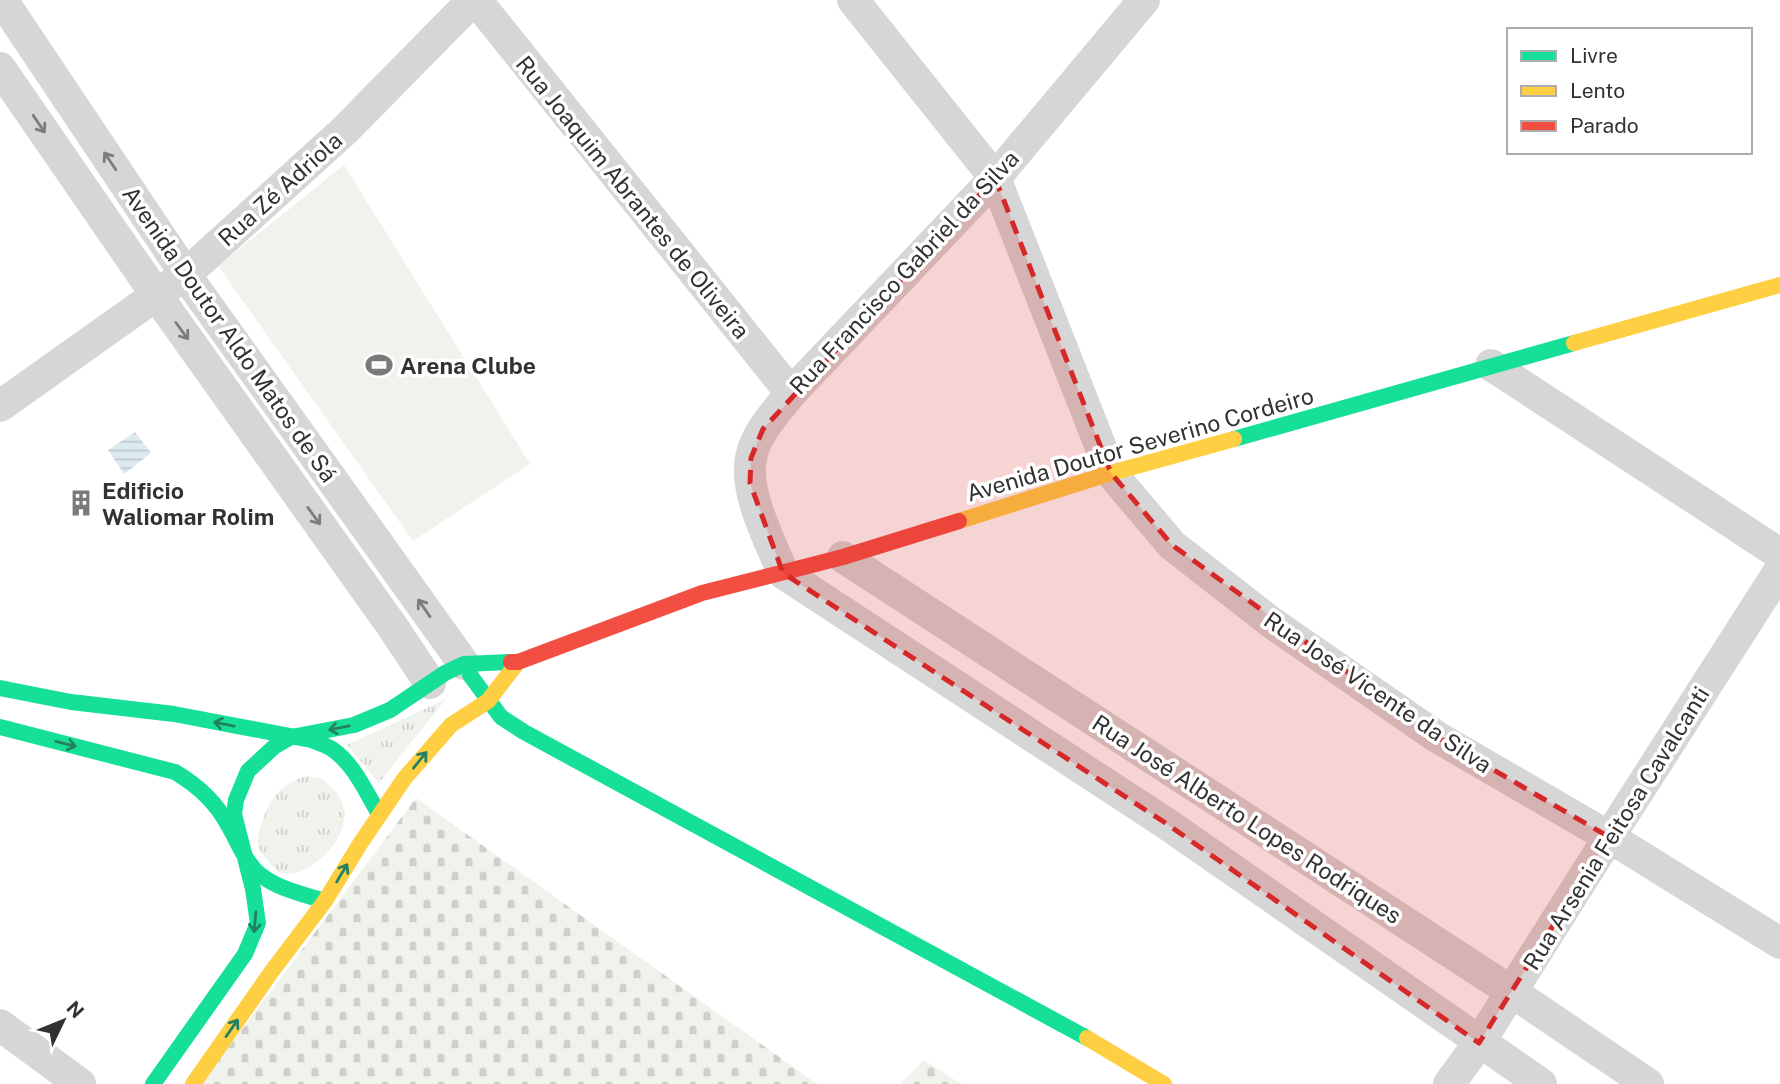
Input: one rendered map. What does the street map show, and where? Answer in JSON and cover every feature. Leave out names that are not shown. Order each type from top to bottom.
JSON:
[{"type":"main road","name":"Avenida Doutor Severino Cordeiro","points":[[291,737],[354,725],[390,710],[464,664],[519,662],[702,593],[844,557],[1111,473],[1780,285]]},
{"type":"main road","points":[[192,1084],[325,901],[379,814],[426,751],[451,725],[488,701],[519,662]]},
{"type":"main road","points":[[464,664],[501,717],[524,732],[1073,1029],[1164,1084]]},
{"type":"main road","points":[[0,688],[71,702],[174,714],[311,740],[330,747],[342,757],[379,814]]},
{"type":"main road","points":[[0,727],[175,772],[190,780],[206,793],[254,869],[278,886],[325,901]]},
{"type":"main road","points":[[153,1084],[246,954],[250,944],[258,923],[253,889],[234,814],[236,800],[248,771],[275,746],[291,737]]},
{"type":"street","name":"Avenida Doutor Aldo Matos de Sá","points":[[2,0],[186,274],[464,664]]},
{"type":"street","name":"Rua Zé Adriola","points":[[0,406],[186,274],[344,131],[474,0]]},
{"type":"street","name":"Rua Joaquim Abrantes de Oliveira","points":[[474,0],[791,393]]},
{"type":"street","name":"Rua José Vicente da Silva","points":[[853,0],[995,178],[1111,473],[1172,545],[1272,623],[1437,737],[1609,836],[1780,943]]},
{"type":"street","name":"Rua Francisco Gabriel da Silva","points":[[783,573],[750,483],[751,457],[763,429],[791,393],[995,178],[1144,0]]},
{"type":"street","name":"Avenida Doutor Aldo Matos de Sá","points":[[0,68],[157,296],[393,626],[430,683]]},
{"type":"street","points":[[1491,365],[1780,554]]},
{"type":"street","name":"Rua José Alberto Lopes Rodriques","points":[[844,557],[1512,992],[1648,1084]]},
{"type":"street","name":"Rua Arsenia Feitosa Cavalcanti","points":[[1449,1084],[1512,992],[1780,570]]},
{"type":"street","name":"Rua José Alberto Lopes Rodriques","points":[[783,573],[1164,822],[1541,1084]]},
{"type":"street","points":[[0,1025],[80,1084]]},
{"type":"highlighted area","points":[[995,178],[1111,473],[1172,545],[1437,737],[1609,837],[1479,1043],[1164,822],[783,573],[750,483],[751,458],[763,429]]},
{"type":"green space","name":"Arena Clube","points":[[344,165],[530,464],[413,541],[218,266]]},
{"type":"green space","points":[[446,699],[379,783],[347,745]]},
{"type":"green space","points":[[306,776],[322,779],[330,786],[342,802],[344,819],[339,836],[328,852],[299,872],[285,874],[274,868],[261,851],[258,846],[259,832],[268,807],[277,794],[289,784]]},
{"type":"green space","points":[[416,798],[817,1084],[201,1084]]},
{"type":"green space","points":[[924,1060],[961,1084],[900,1084]]},
{"type":"shaded area","points":[[135,432],[151,453],[124,474],[108,450]]},
{"type":"traffic: fast","points":[[1234,439],[1574,343]]},
{"type":"traffic: fast","points":[[153,1084],[245,954],[258,923],[253,889],[234,814],[236,800],[248,771],[275,746],[291,737],[354,725],[390,710],[445,673],[464,664],[511,662]]},
{"type":"traffic: fast","points":[[470,675],[501,717],[524,732],[1087,1038]]},
{"type":"traffic: fast","points":[[0,688],[71,702],[174,714],[311,740],[332,749],[347,762],[379,814]]},
{"type":"traffic: fast","points":[[0,727],[175,772],[198,788],[218,809],[256,871],[280,886],[325,901]]},
{"type":"traffic: slow","points":[[1574,343],[1780,285]]},
{"type":"traffic: slow","points":[[959,521],[1111,473],[1234,439]]},
{"type":"traffic: slow","points":[[193,1084],[325,901],[404,779],[451,725],[488,701],[518,662]]},
{"type":"traffic: slow","points":[[1087,1038],[1164,1084]]},
{"type":"traffic: jam","points":[[511,662],[518,662],[702,593],[843,557],[959,521]]},
{"type":"place","name":"Arena Clube","points":[[379,365]]},
{"type":"place","name":"Edificio Waliomar Rolim","points":[[81,503]]}]
